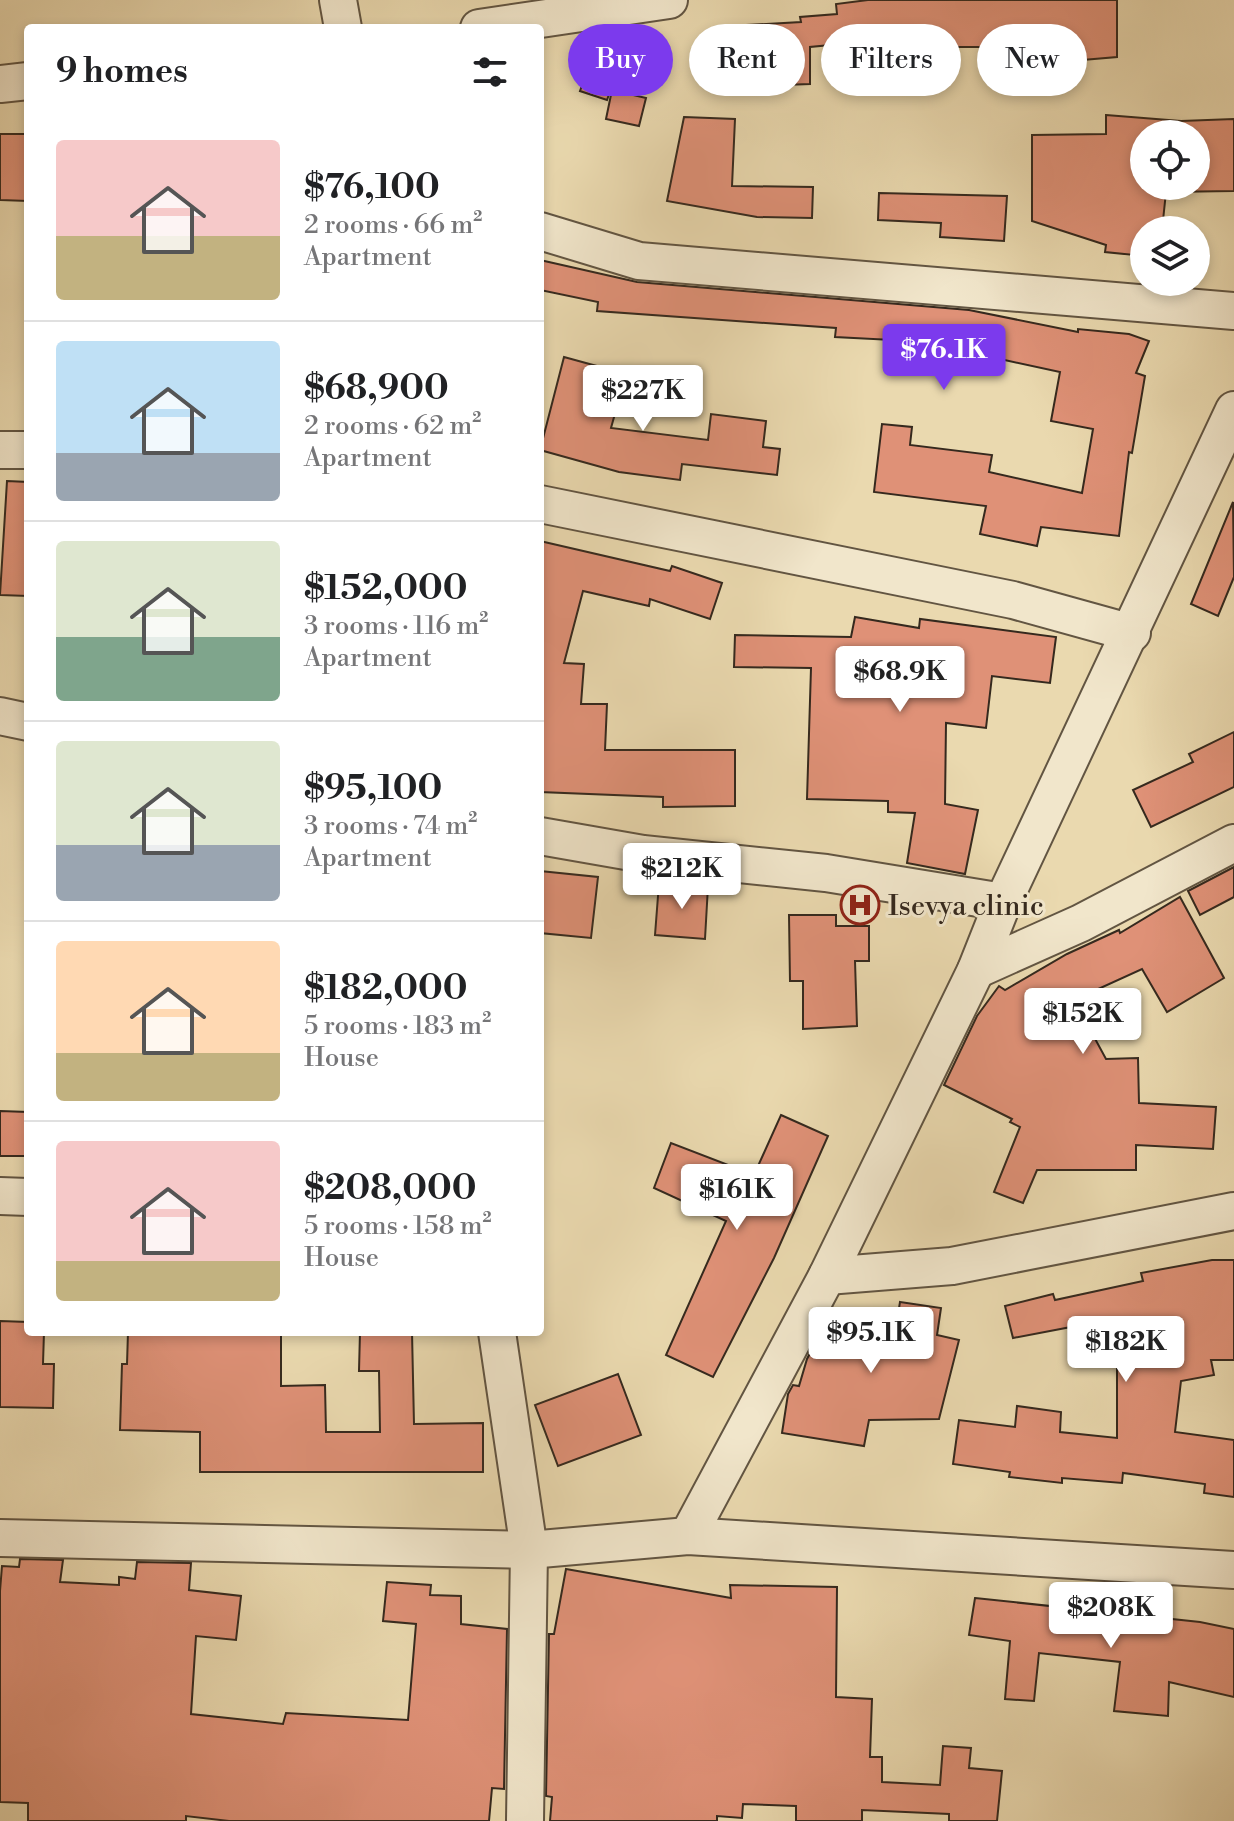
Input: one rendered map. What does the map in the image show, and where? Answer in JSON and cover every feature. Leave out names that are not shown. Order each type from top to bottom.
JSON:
[{"type":"street","points":[[338,0],[342,24]]},
{"type":"street","points":[[506,24],[669,0]]},
{"type":"street","points":[[0,84],[24,81]]},
{"type":"street","points":[[544,232],[639,261],[669,265],[1234,311]]},
{"type":"street","points":[[688,1536],[827,1276],[976,970],[1003,902],[1132,633],[1234,410]]},
{"type":"street","points":[[0,450],[24,450]]},
{"type":"street","points":[[544,505],[1013,600],[1132,633]]},
{"type":"street","points":[[0,716],[24,721]]},
{"type":"street","points":[[544,837],[643,854],[826,873],[1003,902]]},
{"type":"street","points":[[976,970],[1081,923],[1234,843]]},
{"type":"street","points":[[0,1196],[24,1197]]},
{"type":"street","points":[[827,1276],[952,1266],[1234,1211]]},
{"type":"street","points":[[498,1336],[529,1550],[525,1821]]},
{"type":"street","points":[[0,1538],[529,1550],[688,1536],[1234,1570]]},
{"type":"building","points":[[868,0],[1117,0],[1117,57],[1087,60],[1087,24],[977,24],[977,47],[961,47],[961,24],[821,24],[821,46],[810,47],[810,84],[805,84],[805,24],[765,24],[801,22],[800,17],[837,14],[836,4]]},
{"type":"building","points":[[611,96],[646,98],[639,126],[606,119]]},
{"type":"building","points":[[1106,115],[1168,120],[1130,120],[1130,200],[1165,200],[1163,216],[1130,216],[1130,255],[1105,252],[1106,245],[1032,221],[1032,135],[1106,134]]},
{"type":"building","points":[[684,117],[735,119],[732,186],[813,187],[812,218],[757,217],[667,201]]},
{"type":"building","points":[[1234,119],[1234,191],[1210,191],[1210,120],[1208,120]]},
{"type":"building","points":[[0,134],[24,134],[24,201],[0,200]]},
{"type":"building","points":[[879,193],[1007,196],[1004,241],[940,237],[941,223],[878,220]]},
{"type":"building","points":[[544,261],[637,282],[969,310],[1078,332],[1078,329],[1129,334],[1149,341],[1136,373],[1145,376],[1132,453],[1129,452],[1119,536],[1041,527],[1037,546],[980,534],[986,506],[874,492],[882,424],[912,427],[910,445],[992,455],[989,472],[1082,493],[1093,429],[1051,421],[1060,372],[1000,359],[1002,352],[892,333],[892,340],[835,337],[836,328],[597,311],[598,302],[544,291]]},
{"type":"building","points":[[564,357],[626,374],[611,428],[708,440],[711,414],[766,421],[763,447],[780,449],[777,475],[682,464],[680,480],[619,472],[544,451],[544,434]]},
{"type":"building","points":[[7,481],[24,482],[24,596],[0,595]]},
{"type":"building","points":[[1233,502],[1234,577],[1218,616],[1191,604]]},
{"type":"building","points":[[544,542],[670,571],[672,566],[722,583],[710,619],[650,599],[649,606],[583,591],[564,663],[584,664],[581,704],[607,704],[605,750],[735,750],[735,806],[663,807],[663,797],[544,792]]},
{"type":"building","points":[[855,617],[919,628],[920,619],[1056,637],[1050,683],[992,676],[986,728],[946,723],[945,804],[978,810],[965,874],[907,863],[915,813],[888,812],[888,801],[807,799],[811,668],[734,667],[735,635],[851,637]]},
{"type":"building","points":[[1234,732],[1234,787],[1151,827],[1133,790],[1193,762],[1189,754]]},
{"type":"building","points":[[1234,867],[1234,897],[1200,915],[1188,891]]},
{"type":"building","points":[[544,871],[598,877],[591,938],[544,933]]},
{"type":"building","points":[[659,883],[708,886],[705,939],[655,935]]},
{"type":"building","points":[[1180,897],[1224,978],[1167,1012],[1142,969],[1074,1000],[1106,1059],[1138,1058],[1139,1103],[1216,1107],[1213,1149],[1136,1145],[1136,1170],[1037,1170],[1023,1203],[994,1192],[1020,1127],[1010,1122],[1012,1119],[944,1085],[977,1016],[999,986],[1005,990],[1067,954],[1119,930],[1120,933]]},
{"type":"building","points":[[789,915],[836,915],[836,926],[869,926],[869,961],[855,961],[857,1026],[803,1029],[803,981],[790,981]]},
{"type":"building","points":[[0,1111],[24,1112],[24,1156],[0,1156]]},
{"type":"building","points":[[781,1115],[828,1136],[774,1258],[713,1377],[666,1355],[726,1221],[654,1188],[671,1143],[754,1175]]},
{"type":"building","points":[[1212,1260],[1234,1260],[1234,1360],[1211,1360],[1214,1375],[1181,1381],[1175,1432],[1234,1440],[1234,1497],[1204,1493],[1205,1484],[1123,1473],[1122,1483],[1062,1478],[1062,1483],[1009,1477],[1010,1472],[953,1464],[959,1420],[1015,1427],[1017,1406],[1061,1412],[1060,1432],[1117,1438],[1117,1359],[1101,1362],[1092,1323],[1013,1338],[1005,1306],[1053,1294],[1055,1300],[1143,1281],[1141,1273]]},
{"type":"building","points":[[900,1302],[941,1308],[937,1335],[959,1340],[939,1419],[869,1420],[864,1446],[782,1433],[788,1394],[793,1385],[799,1386],[807,1359],[834,1308],[896,1327]]},
{"type":"building","points":[[0,1321],[24,1322],[24,1336],[44,1336],[43,1364],[54,1364],[53,1408],[0,1407]]},
{"type":"building","points":[[128,1336],[281,1336],[281,1386],[325,1385],[326,1432],[380,1432],[379,1371],[359,1371],[360,1336],[412,1336],[414,1424],[483,1423],[483,1472],[200,1472],[200,1432],[120,1430],[122,1364],[127,1364]]},
{"type":"building","points":[[618,1374],[641,1435],[558,1466],[535,1405]]},
{"type":"building","points":[[20,1559],[63,1560],[60,1582],[119,1585],[119,1577],[135,1579],[137,1562],[191,1563],[189,1590],[241,1596],[236,1640],[196,1636],[191,1714],[283,1724],[286,1713],[408,1720],[416,1624],[383,1621],[387,1582],[431,1585],[430,1595],[461,1596],[461,1624],[507,1629],[504,1789],[492,1788],[489,1821],[229,1821],[186,1816],[186,1821],[28,1821],[28,1803],[0,1802],[2,1566],[19,1567]]},
{"type":"building","points":[[566,1569],[731,1598],[730,1585],[837,1587],[836,1697],[872,1699],[870,1757],[882,1757],[882,1782],[940,1785],[943,1746],[971,1748],[969,1768],[1002,1771],[997,1821],[949,1821],[949,1814],[862,1810],[862,1821],[796,1821],[796,1806],[743,1804],[742,1818],[717,1816],[717,1821],[550,1821],[552,1797],[546,1796],[549,1634],[554,1634]]},
{"type":"building","points":[[975,1598],[1200,1622],[1234,1629],[1234,1697],[1169,1682],[1168,1716],[1114,1711],[1120,1662],[1039,1653],[1034,1701],[1005,1699],[1010,1641],[969,1635]]},
{"type":"place","name":"Isevya clinic","points":[[860,905]]}]
